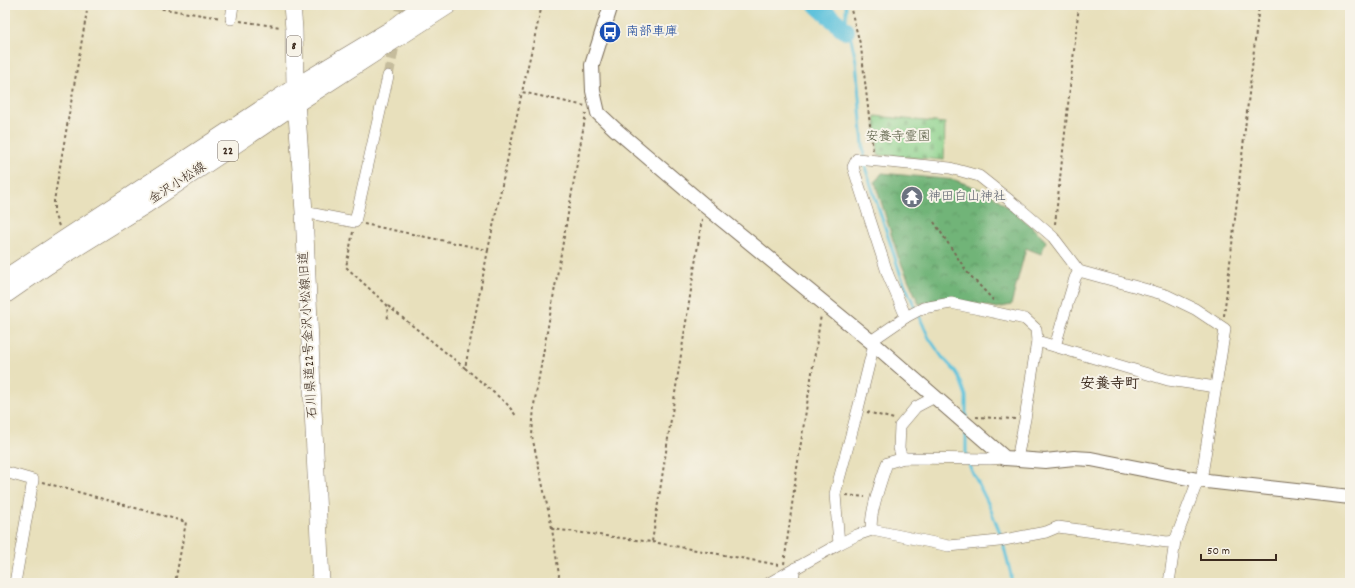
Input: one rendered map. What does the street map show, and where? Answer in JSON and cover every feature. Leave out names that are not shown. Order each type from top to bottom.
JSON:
[{"type":"main road","name":"8","points":[[292,5],[295,87]]},
{"type":"main road","name":"金沢小松線","points":[[5,278],[295,87],[395,27],[423,5]]},
{"type":"main road","name":"金沢小松線","points":[[5,295],[47,266],[187,178],[296,104],[449,5]]},
{"type":"main road","name":"石川県道22号金沢小松線旧道","points":[[295,87],[304,212],[321,583]]},
{"type":"street","points":[[231,19],[232,5]]},
{"type":"street","points":[[611,5],[592,65],[593,91],[598,113],[704,205],[872,343],[967,425],[1011,458]]},
{"type":"street","points":[[304,212],[356,222],[388,76]]},
{"type":"street","points":[[909,316],[888,276],[853,167],[857,159],[950,168],[979,176],[1053,237],[1079,271],[1166,295],[1195,309],[1225,329],[1200,480],[1175,541],[1169,583]]},
{"type":"street","points":[[1055,346],[1075,278],[1079,271]]},
{"type":"street","points":[[839,544],[835,494],[858,409],[872,343],[922,308],[951,303],[1025,319],[1036,329],[1037,341],[1025,419],[1011,458]]},
{"type":"street","points":[[1037,341],[1168,380],[1216,387]]},
{"type":"street","points":[[904,458],[901,455],[898,442],[900,426],[916,407],[935,397]]},
{"type":"street","points":[[872,530],[870,525],[876,498],[887,463],[904,458],[1011,458],[1045,461],[1074,458],[1091,459],[1200,480],[1350,498]]},
{"type":"street","points":[[5,472],[33,480],[15,583]]},
{"type":"street","points":[[768,583],[839,544],[857,535],[872,530],[949,546],[1003,541],[1046,532],[1058,527],[1167,542],[1175,541]]},
{"type":"street","points":[[792,583],[795,568]]},
{"type":"path","points":[[65,238],[54,214],[54,201],[88,5]]},
{"type":"path","points":[[138,5],[294,29]]},
{"type":"path","points":[[465,368],[488,250],[542,5]]},
{"type":"path","points":[[852,5],[850,10],[861,46],[874,160]]},
{"type":"path","points":[[1053,237],[1079,5]]},
{"type":"path","points":[[1223,328],[1259,5]]},
{"type":"path","points":[[522,92],[588,107],[534,405],[532,436],[552,529],[559,575],[558,583]]},
{"type":"path","points":[[652,542],[704,205]]},
{"type":"path","points":[[488,250],[356,222],[346,268],[387,305],[507,404],[518,417]]},
{"type":"path","points":[[934,222],[966,272],[1007,315]]},
{"type":"path","points":[[552,529],[652,542],[784,566],[822,302]]},
{"type":"path","points":[[387,305],[388,320]]},
{"type":"path","points":[[858,409],[903,421]]},
{"type":"path","points":[[967,425],[974,417],[1025,419]]},
{"type":"path","points":[[33,480],[186,522],[175,583]]},
{"type":"path","points":[[835,494],[876,498]]},
{"type":"green space","name":"安養寺霊園","points":[[875,116],[945,123],[944,160],[878,155]]},
{"type":"green space","points":[[882,173],[955,180],[990,193],[1028,223],[1046,241],[1041,254],[1026,248],[1011,305],[997,308],[948,298],[919,304],[898,256],[875,182]]},
{"type":"waterway","points":[[817,5],[846,31]]},
{"type":"waterway","points":[[846,5],[846,31],[851,39],[856,61],[864,157]]},
{"type":"waterway","points":[[865,162],[866,170],[901,276],[929,338],[942,357],[956,372],[961,382],[966,396],[966,417]]},
{"type":"waterway","points":[[966,429],[966,453],[970,467],[988,503],[1002,538]]},
{"type":"waterway","points":[[1003,543],[1011,575],[1011,583]]},
{"type":"tunnel","points":[[388,76],[402,5]]},
{"type":"place","name":"南部車庫","points":[[610,32]]},
{"type":"place","name":"神田白山神社","points":[[912,197]]},
{"type":"district","name":"安養寺町","points":[[1110,385]]}]
